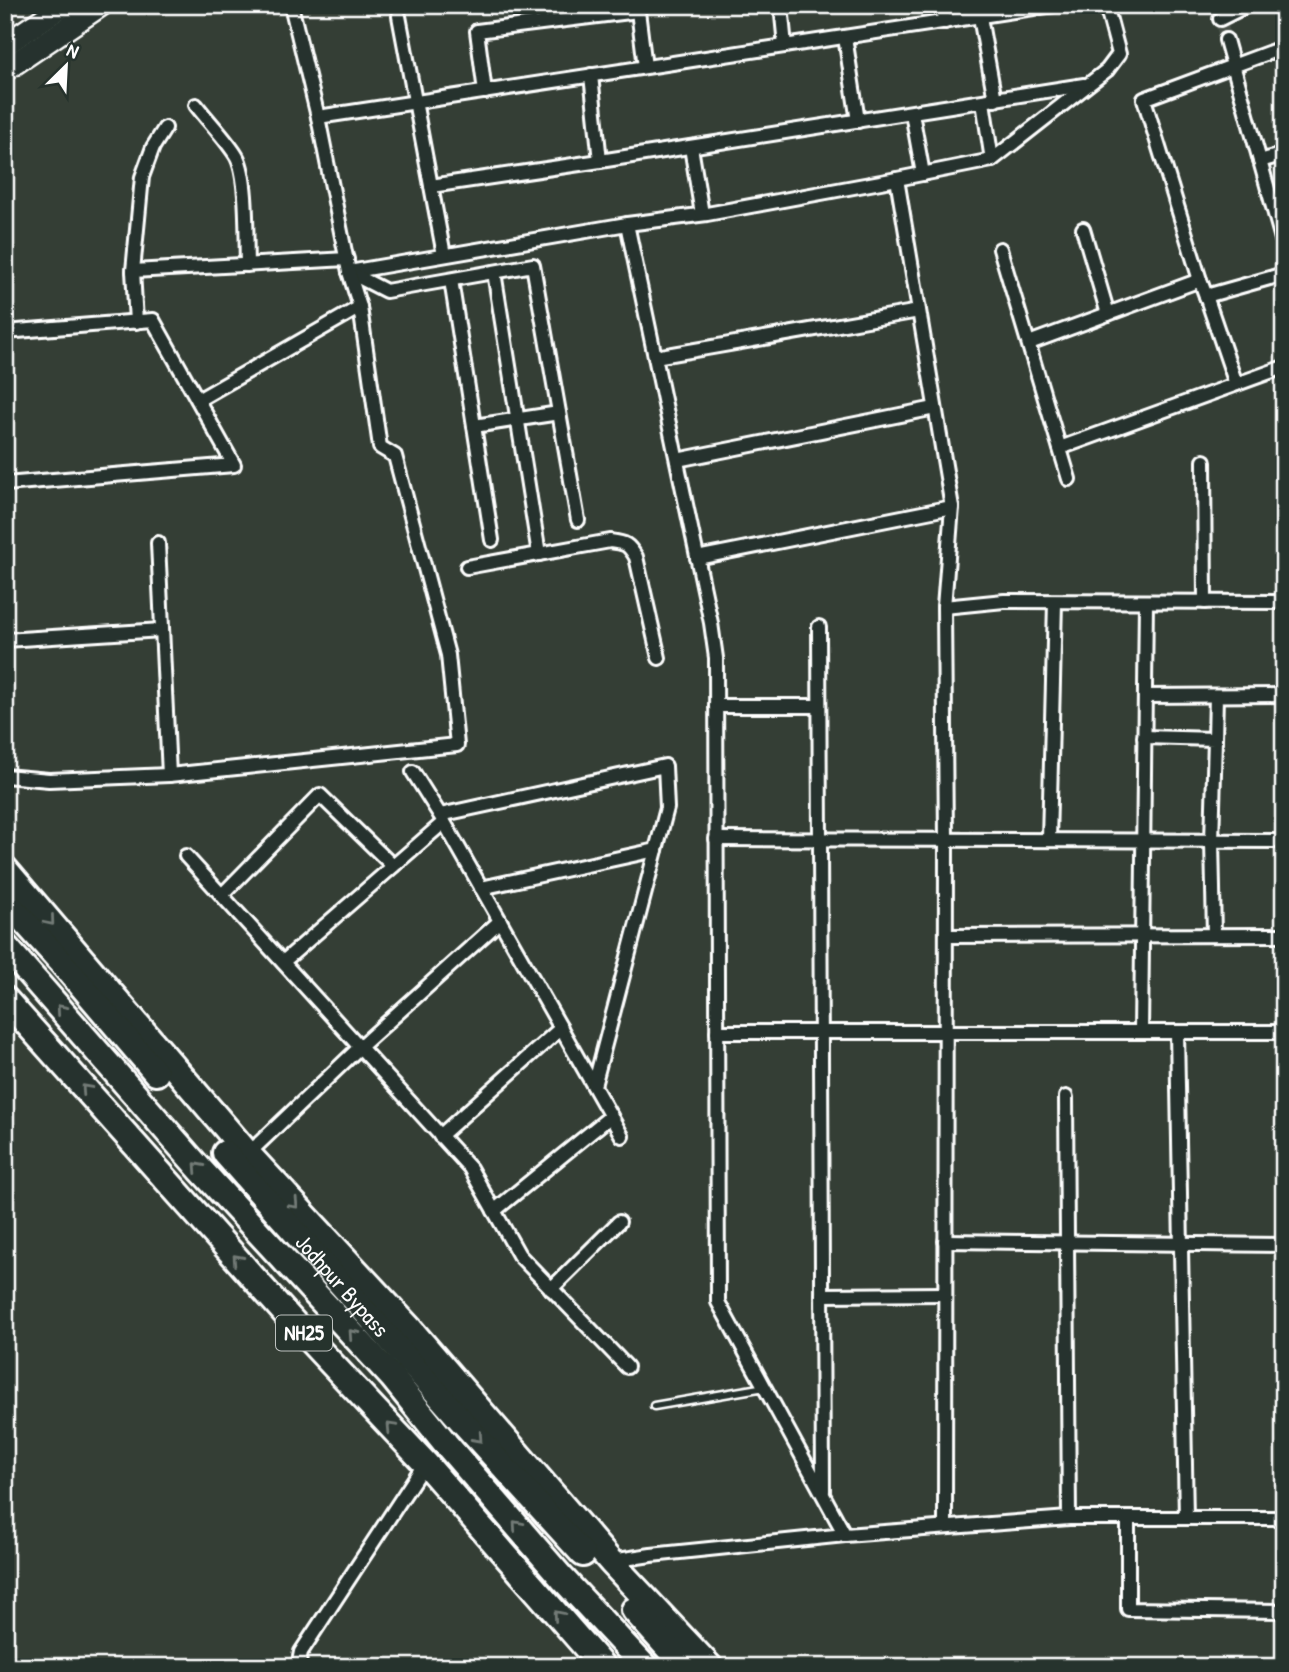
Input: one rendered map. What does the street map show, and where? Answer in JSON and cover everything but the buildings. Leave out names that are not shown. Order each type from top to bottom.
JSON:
[{"type":"highway","points":[[5,869],[248,1154],[411,1330],[611,1562],[710,1667]]},
{"type":"highway","name":"Jodhpur Bypass","points":[[5,900],[461,1420],[685,1667]]},
{"type":"highway","name":"Jodhpur Bypass","points":[[5,946],[200,1169],[392,1377],[446,1444],[553,1567],[645,1667]]},
{"type":"highway","name":"NH25","points":[[5,999],[302,1332],[425,1463],[597,1665]]},
{"type":"main road","points":[[5,45],[64,5]]},
{"type":"main road","points":[[5,70],[101,5]]},
{"type":"street","points":[[5,776],[49,780],[169,775],[457,745],[449,656],[395,456],[380,447],[360,307],[348,266],[318,117],[291,5]]},
{"type":"street","points":[[781,5],[785,46]]},
{"type":"street","points":[[942,5],[945,22]]},
{"type":"street","points":[[318,117],[1054,5]]},
{"type":"street","points":[[133,271],[247,265],[348,266],[444,255],[702,214],[992,160],[1107,70],[1119,54],[1106,5]]},
{"type":"street","points":[[1216,5],[1221,23],[1248,5]]},
{"type":"street","points":[[485,92],[477,32],[638,11],[645,67]]},
{"type":"street","points":[[399,16],[444,255]]},
{"type":"street","points":[[980,16],[992,160]]},
{"type":"street","points":[[845,37],[858,121]]},
{"type":"street","points":[[1226,40],[1284,246]]},
{"type":"street","points":[[1236,384],[1200,280],[1144,99],[1284,47]]},
{"type":"street","points":[[591,75],[600,161]]},
{"type":"street","points":[[431,186],[1088,85]]},
{"type":"street","points":[[196,105],[236,156],[241,168],[247,265]]},
{"type":"street","points":[[912,113],[923,174]]},
{"type":"street","points":[[136,322],[133,271],[142,177],[153,147],[165,128]]},
{"type":"street","points":[[691,147],[702,214]]},
{"type":"street","points":[[1260,161],[1284,154]]},
{"type":"street","points":[[897,179],[952,507],[944,607],[944,1527]]},
{"type":"street","points":[[627,224],[711,623],[716,658],[718,1302],[845,1535]]},
{"type":"street","points":[[1083,229],[1108,314]]},
{"type":"street","points":[[1000,249],[1069,478]]},
{"type":"street","points":[[348,266],[386,291],[533,265],[578,520]]},
{"type":"street","points":[[494,272],[539,554]]},
{"type":"street","points":[[1206,296],[1284,274]]},
{"type":"street","points":[[451,280],[492,540]]},
{"type":"street","points":[[1028,344],[1200,280]]},
{"type":"street","points":[[198,400],[360,307]]},
{"type":"street","points":[[655,357],[919,311]]},
{"type":"street","points":[[5,332],[153,320],[234,465],[5,484]]},
{"type":"street","points":[[1060,448],[1284,367]]},
{"type":"street","points":[[677,460],[935,408]]},
{"type":"street","points":[[474,426],[559,413]]},
{"type":"street","points":[[1204,461],[1205,602]]},
{"type":"street","points":[[697,558],[952,507]]},
{"type":"street","points":[[467,567],[610,541],[621,542],[629,546],[636,557],[659,658]]},
{"type":"street","points":[[158,543],[169,775]]},
{"type":"street","points":[[944,607],[1004,601],[1284,602]]},
{"type":"street","points":[[1049,840],[1055,601]]},
{"type":"street","points":[[1141,1032],[1146,602]]},
{"type":"street","points":[[819,627],[824,1495]]},
{"type":"street","points":[[5,640],[162,630]]},
{"type":"street","points":[[1145,696],[1284,695]]},
{"type":"street","points":[[1214,935],[1212,841],[1216,696]]},
{"type":"street","points":[[716,706],[819,706]]},
{"type":"street","points":[[1144,737],[1215,739]]},
{"type":"street","points":[[283,962],[393,866],[442,819],[665,766],[667,808],[594,1086]]},
{"type":"street","points":[[413,772],[622,1136]]},
{"type":"street","points":[[222,895],[320,795],[393,866]]},
{"type":"street","points":[[716,839],[1284,841]]},
{"type":"street","points":[[481,888],[656,850]]},
{"type":"street","points":[[186,856],[470,1168],[519,1255],[627,1367]]},
{"type":"street","points":[[248,1154],[360,1047],[500,921]]},
{"type":"street","points":[[946,936],[1284,935]]},
{"type":"street","points":[[440,1136],[561,1028]]},
{"type":"street","points":[[717,1032],[1284,1032]]},
{"type":"street","points":[[1177,1032],[1186,1518]]},
{"type":"street","points":[[1066,1097],[1069,1518]]},
{"type":"street","points":[[494,1212],[611,1116]]},
{"type":"street","points":[[551,1289],[619,1222]]},
{"type":"street","points":[[945,1241],[1284,1245]]},
{"type":"street","points":[[822,1295],[945,1294]]},
{"type":"street","points":[[299,1667],[301,1651],[425,1463]]},
{"type":"street","points":[[611,1562],[651,1555],[845,1535],[1069,1518],[1284,1518]]},
{"type":"street","points":[[1128,1518],[1128,1609],[1284,1611]]},
{"type":"lane","points":[[654,1406],[765,1387]]},
{"type":"tunnel","points":[[1222,26],[1226,40]]}]
